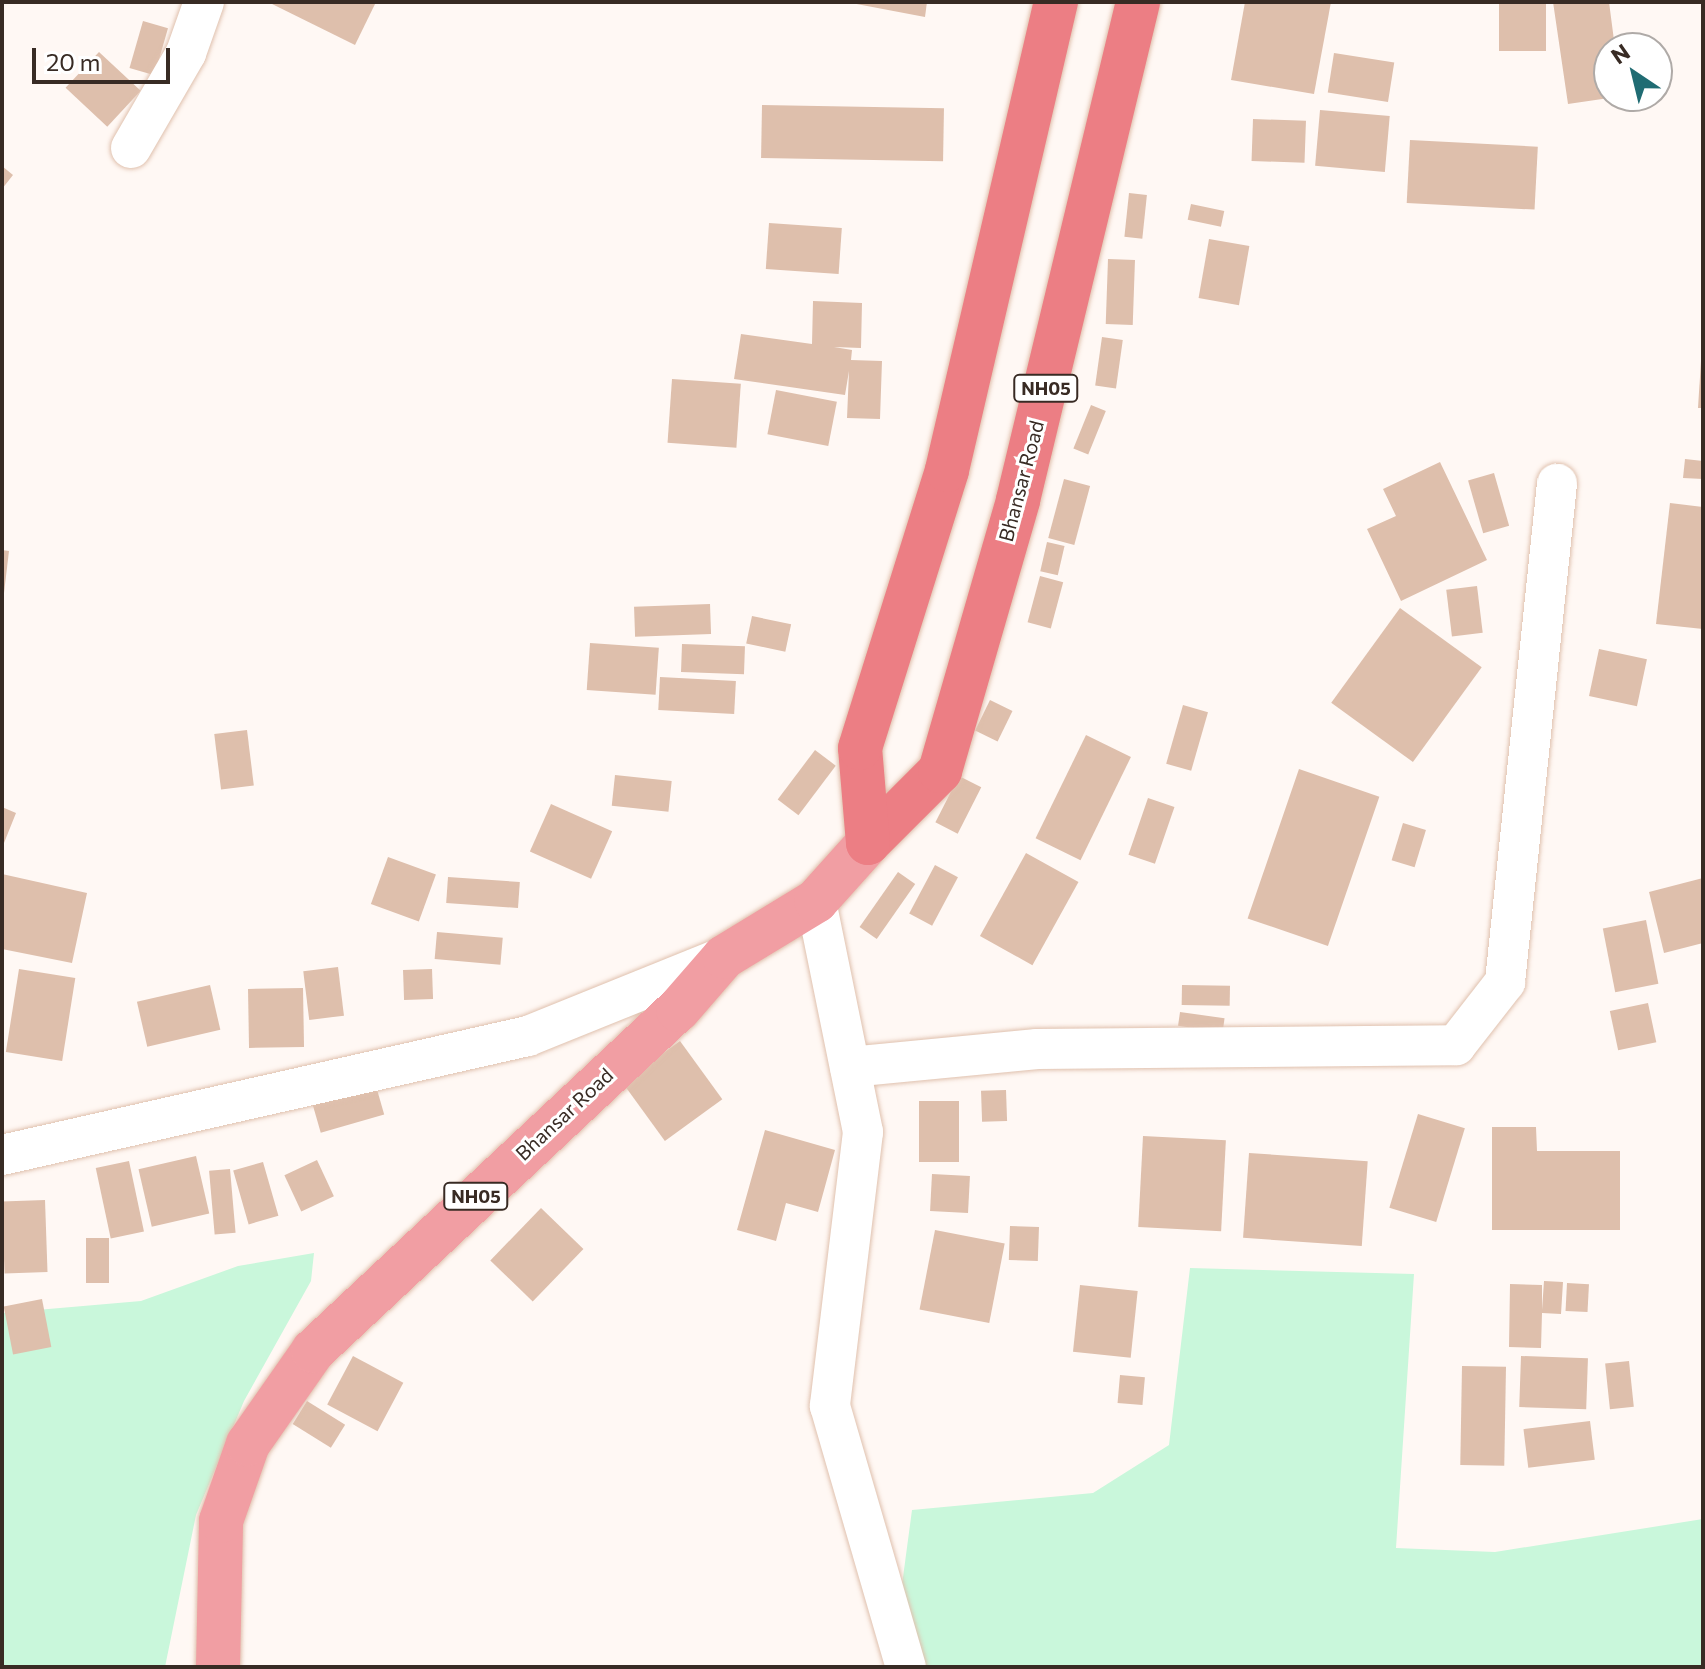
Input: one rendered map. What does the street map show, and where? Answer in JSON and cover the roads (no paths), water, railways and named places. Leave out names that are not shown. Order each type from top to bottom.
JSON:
[{"type":"highway","points":[[868,843],[860,748],[947,470],[1056,2]]},
{"type":"highway","name":"Bhansar Road","points":[[868,843],[940,771],[1018,500],[1138,2]]},
{"type":"main road","name":"Bhansar Road","points":[[220,1649],[221,1521],[248,1444],[313,1351],[678,1010],[724,957],[816,901],[868,843]]},
{"type":"street","points":[[131,148],[186,53],[204,2]]},
{"type":"street","points":[[850,1067],[1037,1049],[1456,1045],[1505,982],[1557,484]]},
{"type":"street","points":[[816,901],[863,1132],[830,1406],[906,1667]]},
{"type":"street","points":[[2,1155],[528,1036],[724,957]]}]
